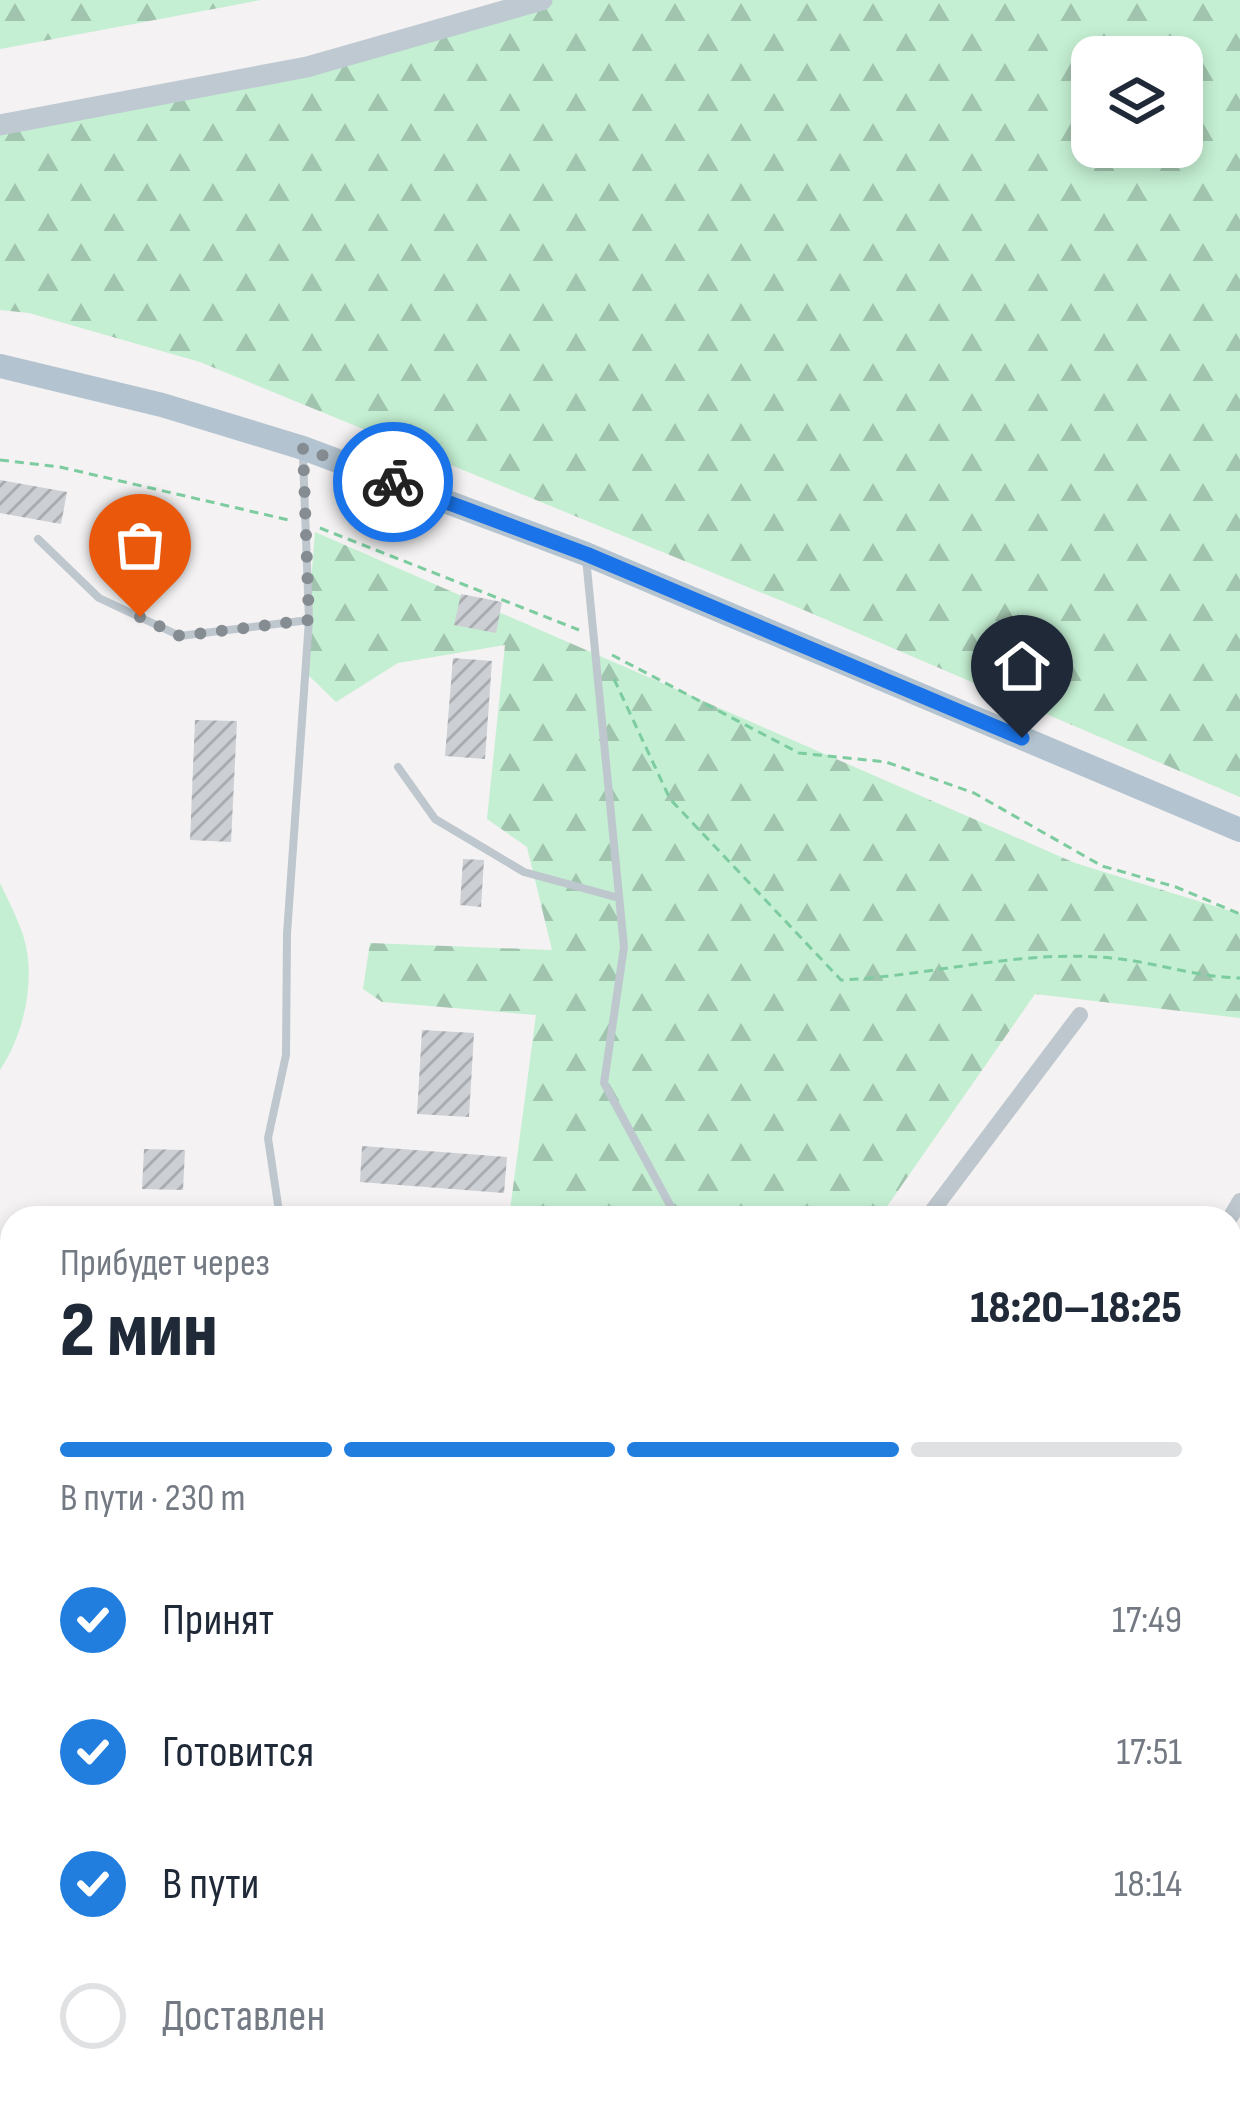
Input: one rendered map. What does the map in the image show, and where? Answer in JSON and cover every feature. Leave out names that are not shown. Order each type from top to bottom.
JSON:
[{"type":"main road","points":[[0,366],[163,406],[303,448],[586,554],[1240,830]]},
{"type":"street","points":[[0,124],[308,68],[542,0]]},
{"type":"street","points":[[936,1206],[1079,1015]]},
{"type":"lane","points":[[278,1206],[268,1138],[286,1054],[287,934],[309,620],[303,448]]},
{"type":"lane","points":[[38,539],[99,598],[180,636],[309,620]]},
{"type":"lane","points":[[586,554],[624,946],[604,1083],[671,1206]]},
{"type":"lane","points":[[398,767],[435,819],[524,872],[619,898]]},
{"type":"path","points":[[0,460],[60,467],[341,534],[593,635],[600,649],[799,753],[886,762],[974,793],[1102,866],[1176,887],[1240,914]]},
{"type":"path","points":[[610,670],[670,799],[842,980],[887,978],[978,961],[1111,958],[1205,977],[1240,978]]},
{"type":"green space","points":[[0,0],[261,0],[0,49]]},
{"type":"green space","points":[[539,0],[1240,0],[1240,797],[799,608],[200,362],[29,313],[0,310],[0,131]]},
{"type":"green space","points":[[315,532],[1075,863],[1240,914],[1240,1018],[1035,994],[887,1206],[511,1206],[536,1015],[382,1002],[363,989],[370,943],[552,950],[527,847],[487,819],[505,645],[398,663],[336,702],[304,671]]},
{"type":"green space","points":[[0,883],[23,935],[29,969],[22,1023],[0,1070]]},
{"type":"building","points":[[0,480],[67,492],[61,524],[0,513]]},
{"type":"building","points":[[461,594],[502,602],[496,633],[454,625]]},
{"type":"building","points":[[453,658],[492,661],[485,759],[445,756]]},
{"type":"building","points":[[195,720],[237,721],[231,842],[190,840]]},
{"type":"building","points":[[463,859],[484,860],[481,907],[460,905]]},
{"type":"building","points":[[422,1030],[474,1033],[469,1117],[417,1114]]},
{"type":"building","points":[[362,1146],[507,1157],[504,1193],[360,1182]]},
{"type":"building","points":[[144,1149],[185,1150],[183,1190],[142,1189]]},
{"type":"way so far","points":[[140,617],[180,636],[309,620],[303,448],[393,482]]},
{"type":"route","points":[[393,482],[586,554],[1022,738]]}]
